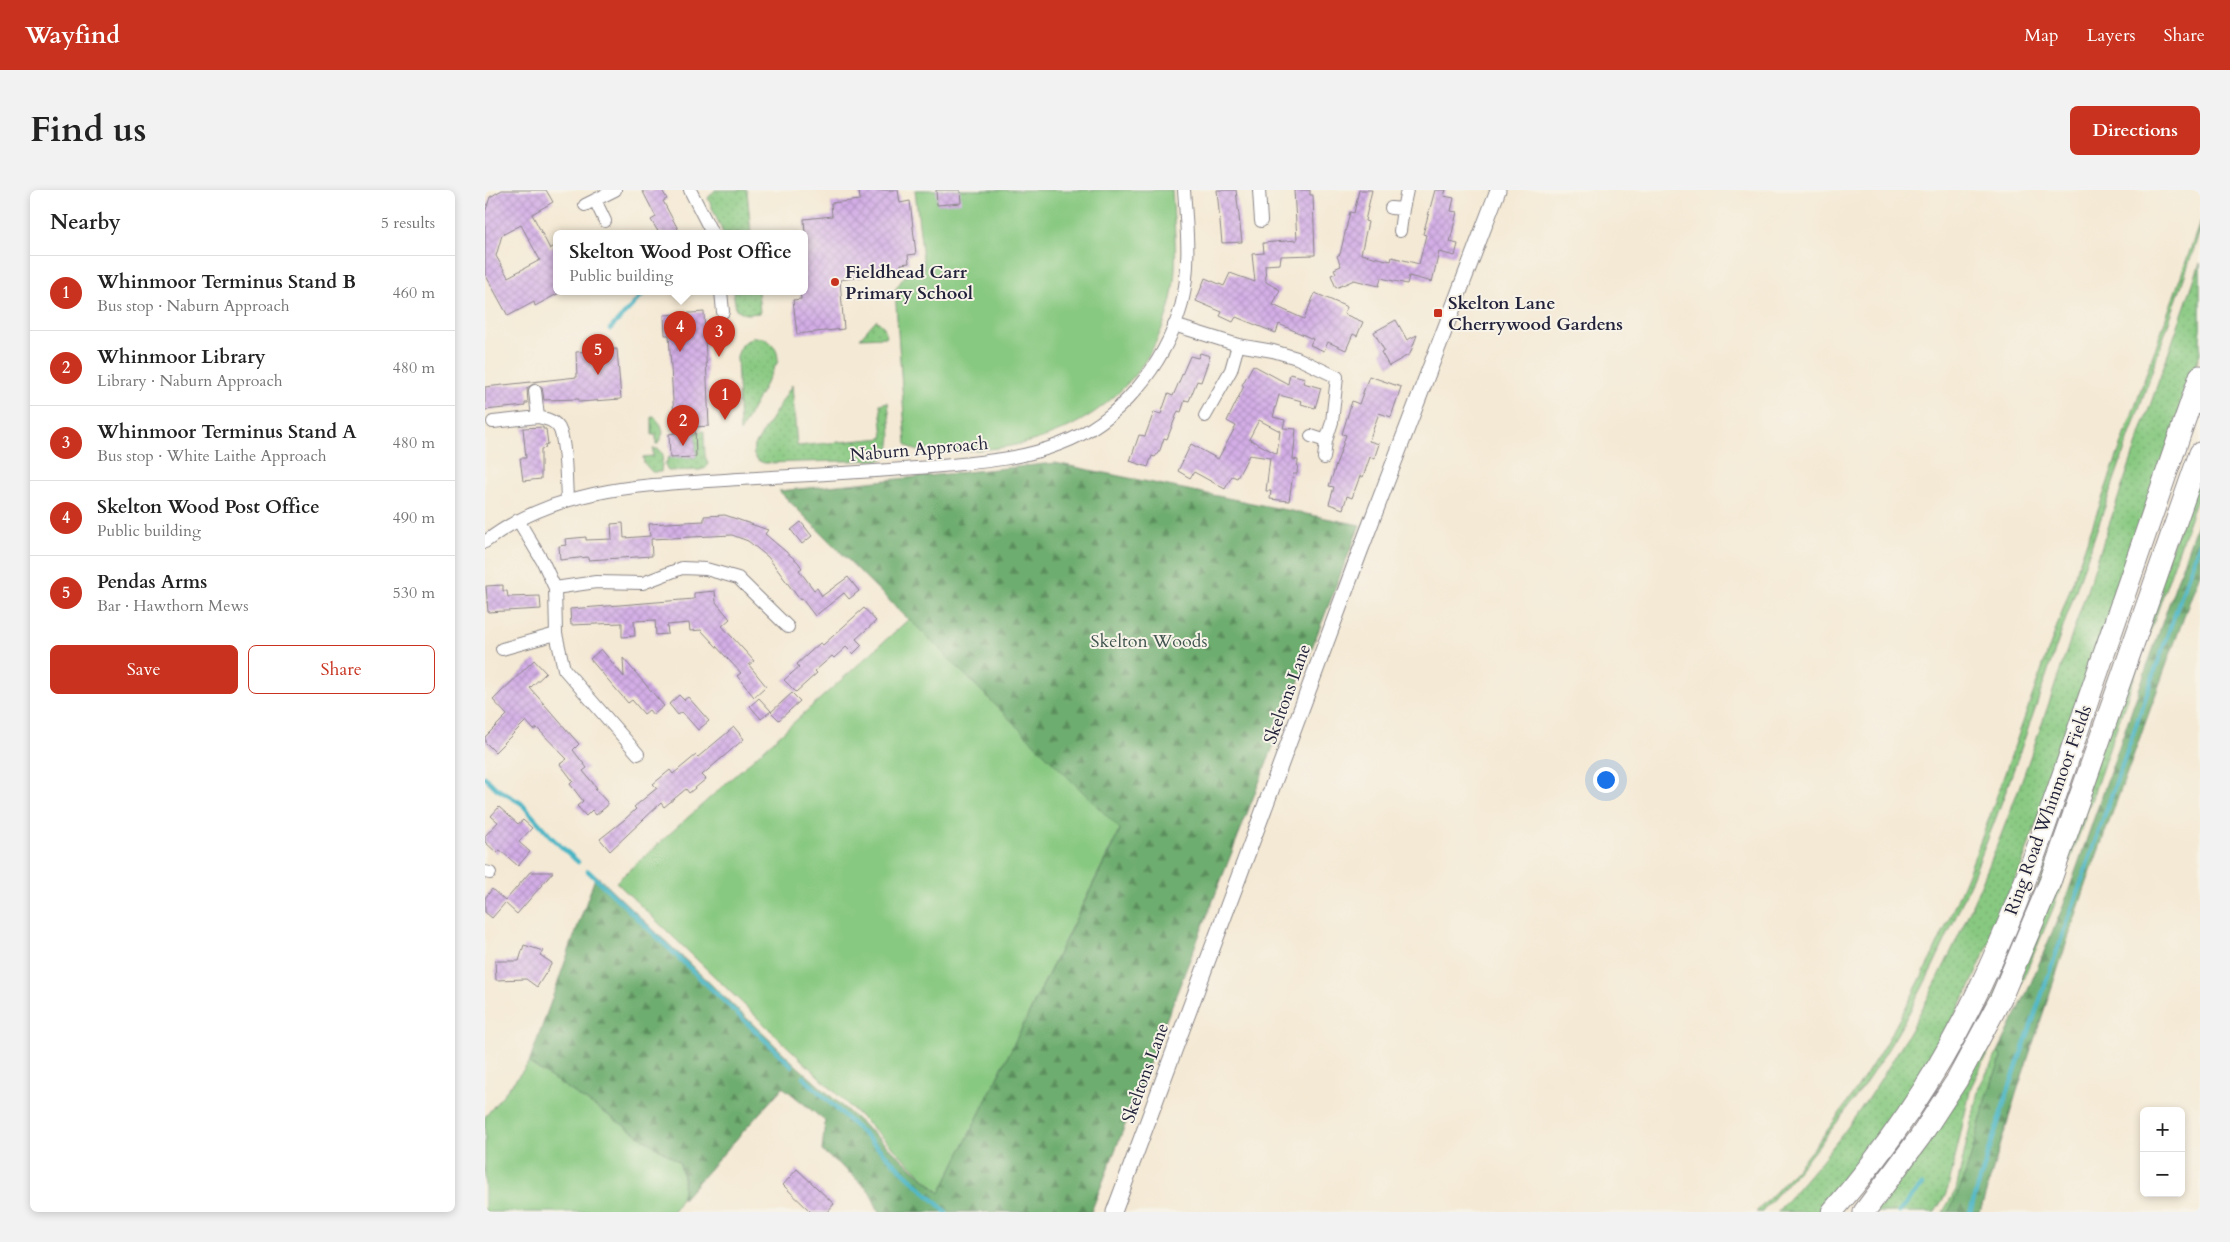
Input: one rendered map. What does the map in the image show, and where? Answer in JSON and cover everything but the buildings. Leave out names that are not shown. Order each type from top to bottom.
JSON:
[{"type":"highway","name":"Ring Road Whinmoor Fields","points":[[1832,1212],[1875,1158],[1923,1089],[1979,990],[2026,876],[2071,751],[2200,376]]},
{"type":"highway","name":"Ring Road Whinmoor Fields","points":[[1864,1212],[1920,1137],[1957,1080],[1981,1039],[2009,980],[2051,882],[2200,453]]},
{"type":"street","points":[[605,221],[590,203],[615,190]]},
{"type":"street","points":[[690,190],[710,230]]},
{"type":"street","name":"Naburn Approach","points":[[485,542],[518,520],[567,499],[611,489],[683,482],[909,469],[995,461],[1043,450],[1077,436],[1113,413],[1144,379],[1157,361],[1174,325],[1181,305],[1187,262],[1184,190]]},
{"type":"street","points":[[1259,190],[1261,221]]},
{"type":"street","points":[[1400,232],[1397,208],[1407,190]]},
{"type":"street","name":"Skeltons Lane","points":[[1114,1212],[1359,554],[1498,190]]},
{"type":"street","points":[[721,295],[723,312]]},
{"type":"street","points":[[1174,325],[1238,345],[1273,351],[1297,358],[1337,377],[1332,422],[1326,441],[1324,458]]},
{"type":"street","points":[[1205,416],[1231,370],[1238,345]]},
{"type":"street","points":[[535,391],[538,417]]},
{"type":"street","points":[[493,422],[538,417],[551,420],[558,427],[561,438],[567,499]]},
{"type":"street","points":[[1311,436],[1326,441]]},
{"type":"street","points":[[518,520],[543,562],[555,588],[556,634],[564,669],[638,754]]},
{"type":"street","points":[[555,588],[596,582],[643,583],[682,568],[706,569],[738,578],[788,627]]},
{"type":"street","points":[[502,649],[556,634]]},
{"type":"green space","points":[[715,190],[747,190],[751,230],[722,230],[708,198]]},
{"type":"green space","points":[[915,190],[1172,190],[1175,227],[1173,289],[1164,324],[1149,355],[1128,382],[1104,405],[1076,423],[1044,437],[1011,446],[939,453],[912,449],[906,444],[895,290],[904,277],[924,268]]},
{"type":"green space","points":[[2200,222],[2200,231],[2184,279],[2016,763],[1957,914],[1910,1011],[1879,1064],[1844,1114],[1806,1161],[1762,1212],[1756,1212],[1795,1170],[1864,1079],[1893,1030],[1945,927],[1988,821]]},
{"type":"green space","points":[[2200,263],[2200,353],[2021,867],[1971,985],[1928,1065],[1856,1171],[1821,1212],[1777,1212],[1838,1140],[1895,1056],[1930,994],[1961,930],[1989,864],[2040,730],[2127,471]]},
{"type":"green space","points":[[734,295],[758,295],[760,313],[746,314],[736,309]]},
{"type":"green space","points":[[876,320],[884,327],[887,337],[860,338]]},
{"type":"green space","points":[[753,337],[759,337],[771,343],[778,356],[778,361],[740,432],[737,356],[742,344]]},
{"type":"green space","points":[[792,385],[797,446],[883,438],[880,404],[888,402],[891,435],[889,451],[880,460],[765,463],[759,461],[754,455],[754,447]]},
{"type":"green space","points":[[654,416],[661,425],[663,433],[658,444],[656,444],[656,435],[652,435],[652,417]]},
{"type":"green space","points":[[704,431],[705,456],[708,463],[706,468],[700,470],[668,471],[665,464],[669,457],[696,457],[695,432]]},
{"type":"green space","points":[[653,449],[658,449],[663,454],[661,472],[652,472],[644,463],[643,457],[653,456]]},
{"type":"green space","name":"Skelton Woods","points":[[1055,463],[1360,525],[1091,1212],[879,1212],[870,1192],[822,1151],[825,1121],[783,1087],[682,1200],[684,1178],[679,1162],[529,1063],[596,875],[798,1067],[940,1193],[1120,830],[779,491]]},
{"type":"green space","points":[[2200,475],[2200,490],[2053,909],[2017,993],[1971,1087],[1945,1196],[1935,1212],[1874,1212],[1955,1098]]},
{"type":"green space","points":[[2200,515],[2200,573],[2086,885],[2016,1094],[1980,1212],[1948,1212],[1965,1175],[1987,1096],[2002,1058],[1998,1052],[2028,990],[2064,904]]},
{"type":"green space","points":[[909,619],[1120,829],[940,1193],[616,882]]},
{"type":"green space","points":[[1998,1052],[2002,1058],[1989,1090],[1960,1191],[1948,1212],[1943,1212],[1956,1190],[1979,1087]]},
{"type":"green space","points":[[529,1063],[679,1162],[683,1188],[680,1200],[672,1212],[485,1212],[485,1117]]},
{"type":"waterway","points":[[610,329],[642,295]]},
{"type":"waterway","points":[[1970,1212],[2006,1097],[2200,542]]},
{"type":"waterway","points":[[485,777],[497,789],[521,803],[553,839],[578,862]]},
{"type":"waterway","points":[[588,871],[792,1066]]},
{"type":"waterway","points":[[803,1077],[946,1212]]},
{"type":"waterway","points":[[1899,1212],[1922,1185]]},
{"type":"place","name":"Fieldhead Carr Primary School","points":[[835,282]]},
{"type":"place","name":"Skelton Lane Cherrywood Gardens","points":[[1438,313]]},
{"type":"place","name":"Skelton Wood Post Office","points":[[680,352]]},
{"type":"place","name":"Whinmoor Terminus Stand A","points":[[719,357]]},
{"type":"place","name":"Pendas Arms","points":[[598,375]]},
{"type":"place","name":"Whinmoor Terminus Stand B","points":[[725,420]]},
{"type":"place","name":"Whinmoor Library","points":[[683,446]]}]
